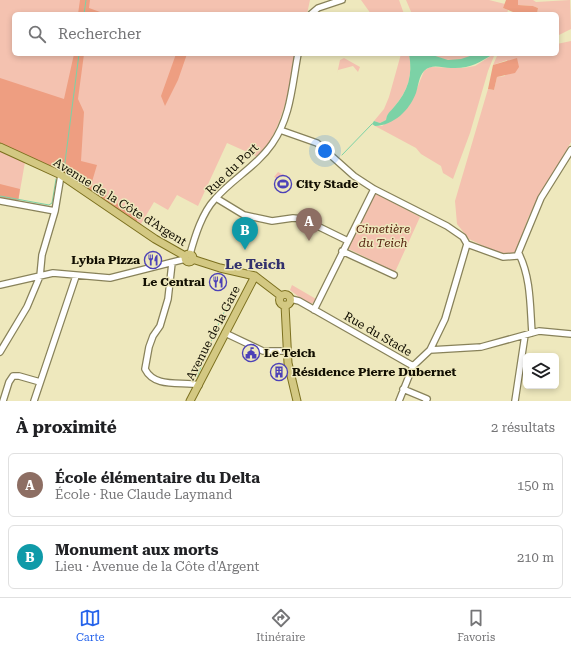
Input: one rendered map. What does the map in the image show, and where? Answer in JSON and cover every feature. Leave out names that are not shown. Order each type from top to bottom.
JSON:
[{"type":"main road","name":"Avenue de la Côte d'Argent","points":[[0,147],[60,176],[155,239],[188,257],[220,268],[255,276],[281,296]]},
{"type":"main road","name":"Avenue de la Gare","points":[[190,401],[255,276]]},
{"type":"main road","points":[[286,294],[291,299],[290,304],[285,305],[280,303],[281,296],[286,294]]},
{"type":"main road","points":[[285,305],[286,351],[297,401]]},
{"type":"street","points":[[314,12],[318,8],[342,0]]},
{"type":"street","name":"Rue du Port","points":[[188,257],[202,220],[216,198],[260,159],[273,143],[280,130],[287,111],[298,56]]},
{"type":"street","points":[[280,130],[317,143],[354,176],[374,189],[447,226],[463,237],[467,244],[503,257],[512,257],[519,254],[541,198],[550,180],[571,150]]},
{"type":"street","points":[[0,352],[27,307],[40,276],[42,255],[55,211],[60,176]]},
{"type":"street","points":[[314,310],[374,189]]},
{"type":"street","points":[[216,198],[244,215],[272,220],[293,218],[303,219],[348,241]]},
{"type":"street","points":[[0,201],[55,211]]},
{"type":"street","points":[[430,350],[453,297],[467,244]]},
{"type":"street","points":[[342,251],[394,275]]},
{"type":"street","points":[[519,254],[522,260],[528,286],[532,333]]},
{"type":"street","points":[[0,285],[56,273],[110,278],[172,263],[188,257]]},
{"type":"street","points":[[172,263],[168,299],[160,326],[153,336],[149,347],[145,369],[151,377],[172,384],[199,385]]},
{"type":"street","points":[[34,401],[76,276]]},
{"type":"street","name":"Rue du Stade","points":[[291,299],[314,310],[413,366],[430,350],[471,348],[544,331],[571,334]]},
{"type":"street","points":[[226,333],[263,352],[286,351]]},
{"type":"street","points":[[515,401],[525,335]]},
{"type":"street","points":[[399,401],[413,366]]},
{"type":"street","points":[[3,401],[9,382],[13,376],[19,376],[40,382]]},
{"type":"street","points":[[403,389],[427,399],[426,401]]},
{"type":"green space","points":[[0,0],[310,0],[307,12],[12,12],[12,56],[297,56],[284,109],[273,136],[266,148],[258,157],[227,143],[198,206],[177,195],[168,210],[154,202],[138,229],[57,177],[25,162],[18,202],[0,199]]},
{"type":"green space","points":[[361,0],[399,0],[403,12],[370,12]]},
{"type":"green space","points":[[406,0],[489,0],[505,4],[503,8],[508,10],[508,12],[411,12]]},
{"type":"green space","points":[[518,0],[533,0],[536,2],[570,0],[571,29],[559,35],[559,12],[537,12],[538,8],[533,6],[517,5]]},
{"type":"green space","points":[[571,41],[571,142],[528,218],[516,253],[505,254],[494,251],[469,239],[457,224],[455,201],[488,89],[494,90],[497,77],[505,76],[507,60],[493,65],[497,56],[559,56],[559,44]]},
{"type":"green space","points":[[400,56],[409,56],[410,76],[403,95],[388,114],[386,120],[380,123],[374,121],[384,109],[389,97]]},
{"type":"green space","points":[[433,56],[472,56],[458,60],[447,60]]},
{"type":"green space","points":[[491,56],[494,56],[488,71],[470,133],[453,179],[443,173],[441,166],[421,154],[416,148],[375,126],[382,126],[411,103],[424,71],[430,67],[463,68],[475,66]]},
{"type":"green space","points":[[344,58],[360,67],[358,72],[353,66],[338,70],[337,74],[340,60]]},
{"type":"green space","name":"City Stade","points":[[278,172],[290,178],[283,193],[276,189],[280,180],[274,177]]},
{"type":"green space","name":"Cimetière du Teich","points":[[375,193],[420,217],[395,272],[347,248]]},
{"type":"green space","points":[[292,285],[316,299],[313,303],[308,304],[290,290]]},
{"type":"shaded area","points":[[80,0],[90,0],[89,8],[100,12],[78,12]]},
{"type":"shaded area","points":[[506,0],[518,0],[518,5],[533,6],[538,8],[537,12],[513,12],[503,8]]},
{"type":"shaded area","points":[[74,56],[84,56],[78,99],[84,112],[81,161],[97,165],[91,185],[138,218],[134,227],[55,168],[0,143],[0,78],[64,99]]},
{"type":"shaded area","points":[[175,56],[186,56],[178,80],[165,106],[161,96]]},
{"type":"shaded area","points":[[409,56],[435,56],[448,60],[461,59],[470,56],[490,56],[478,63],[464,68],[437,66],[430,67],[424,71],[421,76],[413,100],[405,111],[400,116],[388,123],[375,126],[372,124],[374,121],[380,123],[386,120],[388,114],[403,95],[410,76]]},
{"type":"shaded area","points":[[517,58],[519,67],[515,73],[497,77],[494,90],[488,89],[493,65]]},
{"type":"shaded area","points":[[0,184],[20,189],[18,202],[0,199]]},
{"type":"waterway","points":[[84,12],[86,0]]},
{"type":"waterway","points":[[64,170],[79,56]]},
{"type":"waterway","points":[[342,155],[372,124]]},
{"type":"waterway","points":[[0,196],[49,205],[52,203],[56,179]]},
{"type":"waterway","points":[[222,317],[227,306],[236,298]]},
{"type":"waterway","points":[[213,336],[220,321]]},
{"type":"waterway","points":[[197,377],[212,339]]},
{"type":"place","name":"City Stade","points":[[283,184]]},
{"type":"place","name":"École élémentaire du Delta","points":[[309,241]]},
{"type":"place","name":"Monument aux morts","points":[[245,250]]},
{"type":"place","name":"Lybia Pizza","points":[[153,260]]},
{"type":"place","name":"Le Central","points":[[218,282]]},
{"type":"place","name":"Le Teich","points":[[251,353]]},
{"type":"place","name":"Résidence Pierre Dubernet","points":[[279,372]]},
{"type":"district","name":"Le Teich","points":[[255,264]]}]
